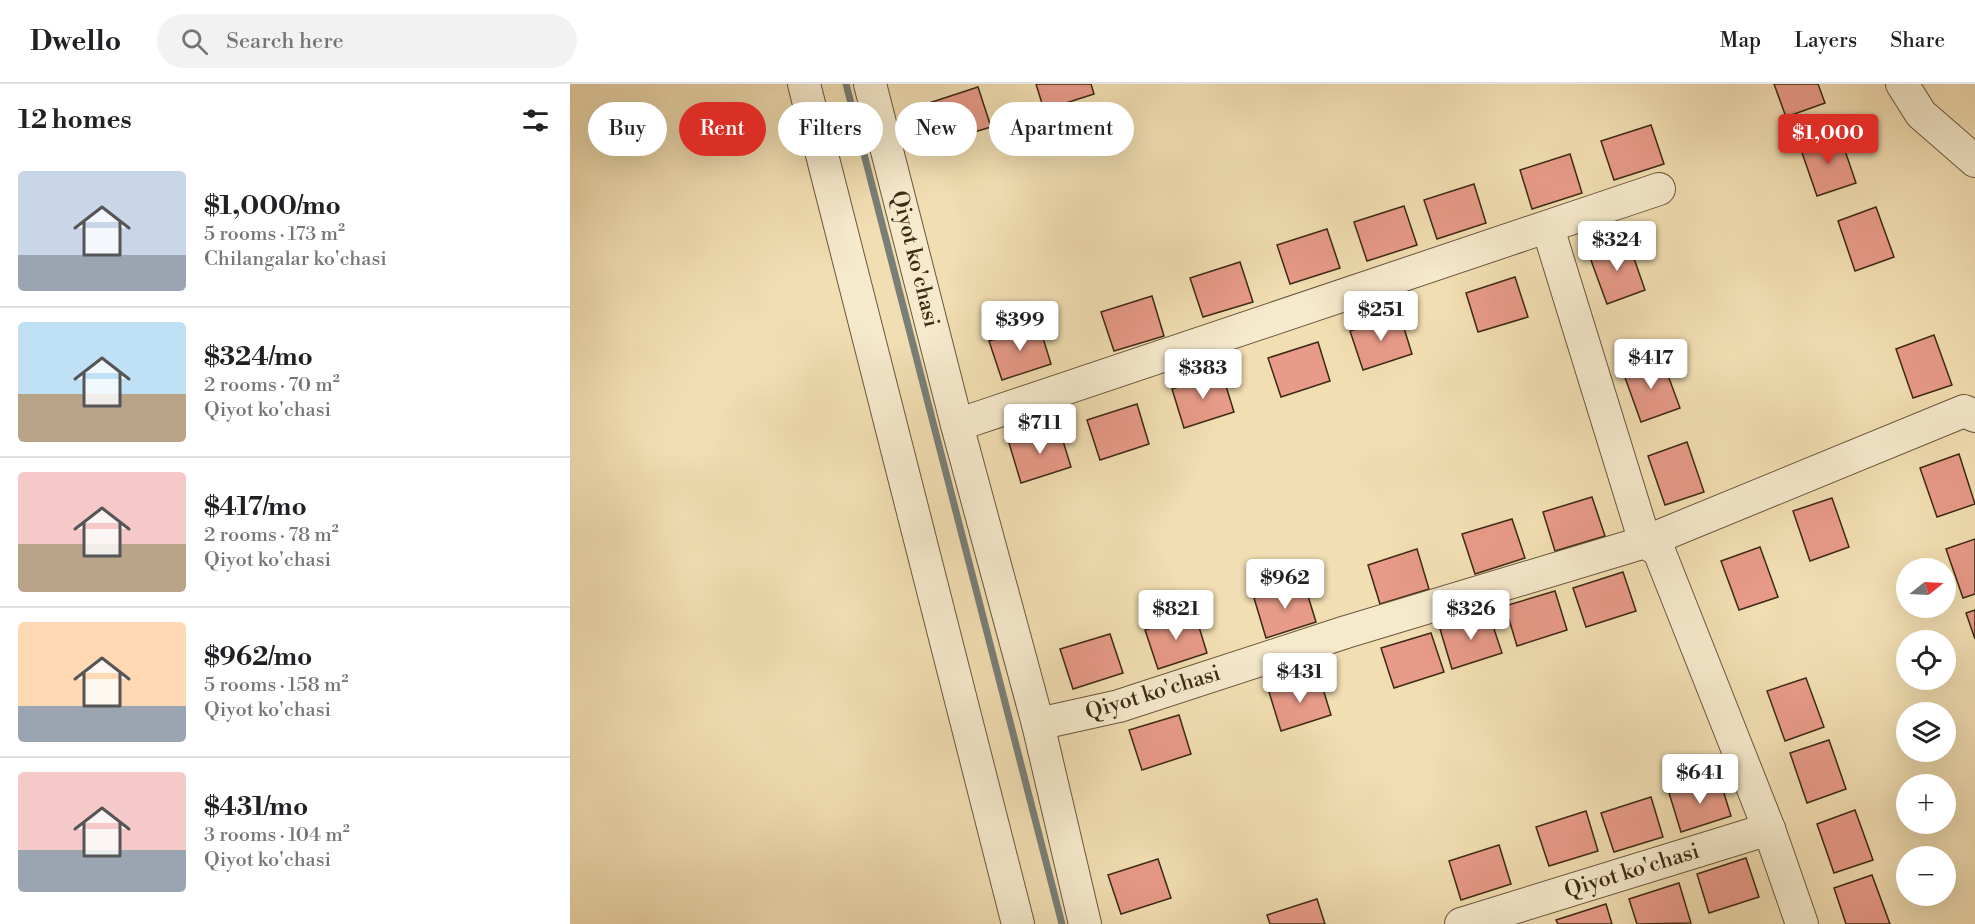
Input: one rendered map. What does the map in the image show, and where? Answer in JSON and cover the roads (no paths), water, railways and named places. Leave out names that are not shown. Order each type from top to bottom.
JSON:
[{"type":"street","points":[[804,84],[1017,924]]},
{"type":"street","points":[[1902,84],[1921,114],[1975,161]]},
{"type":"street","name":"Qiyot ko'chasi","points":[[880,87],[957,425],[1038,724],[1085,924]]},
{"type":"street","points":[[957,425],[1659,189]]},
{"type":"street","points":[[1548,228],[1645,542],[1659,551],[1769,829],[1803,924]]},
{"type":"street","name":"Qiyot ko'chasi","points":[[1038,724],[1119,706],[1346,632],[1645,542],[1964,411],[1975,416]]},
{"type":"street","name":"Qiyot ko'chasi","points":[[1461,924],[1769,829]]},
{"type":"waterway","points":[[846,84],[1062,924]]}]
